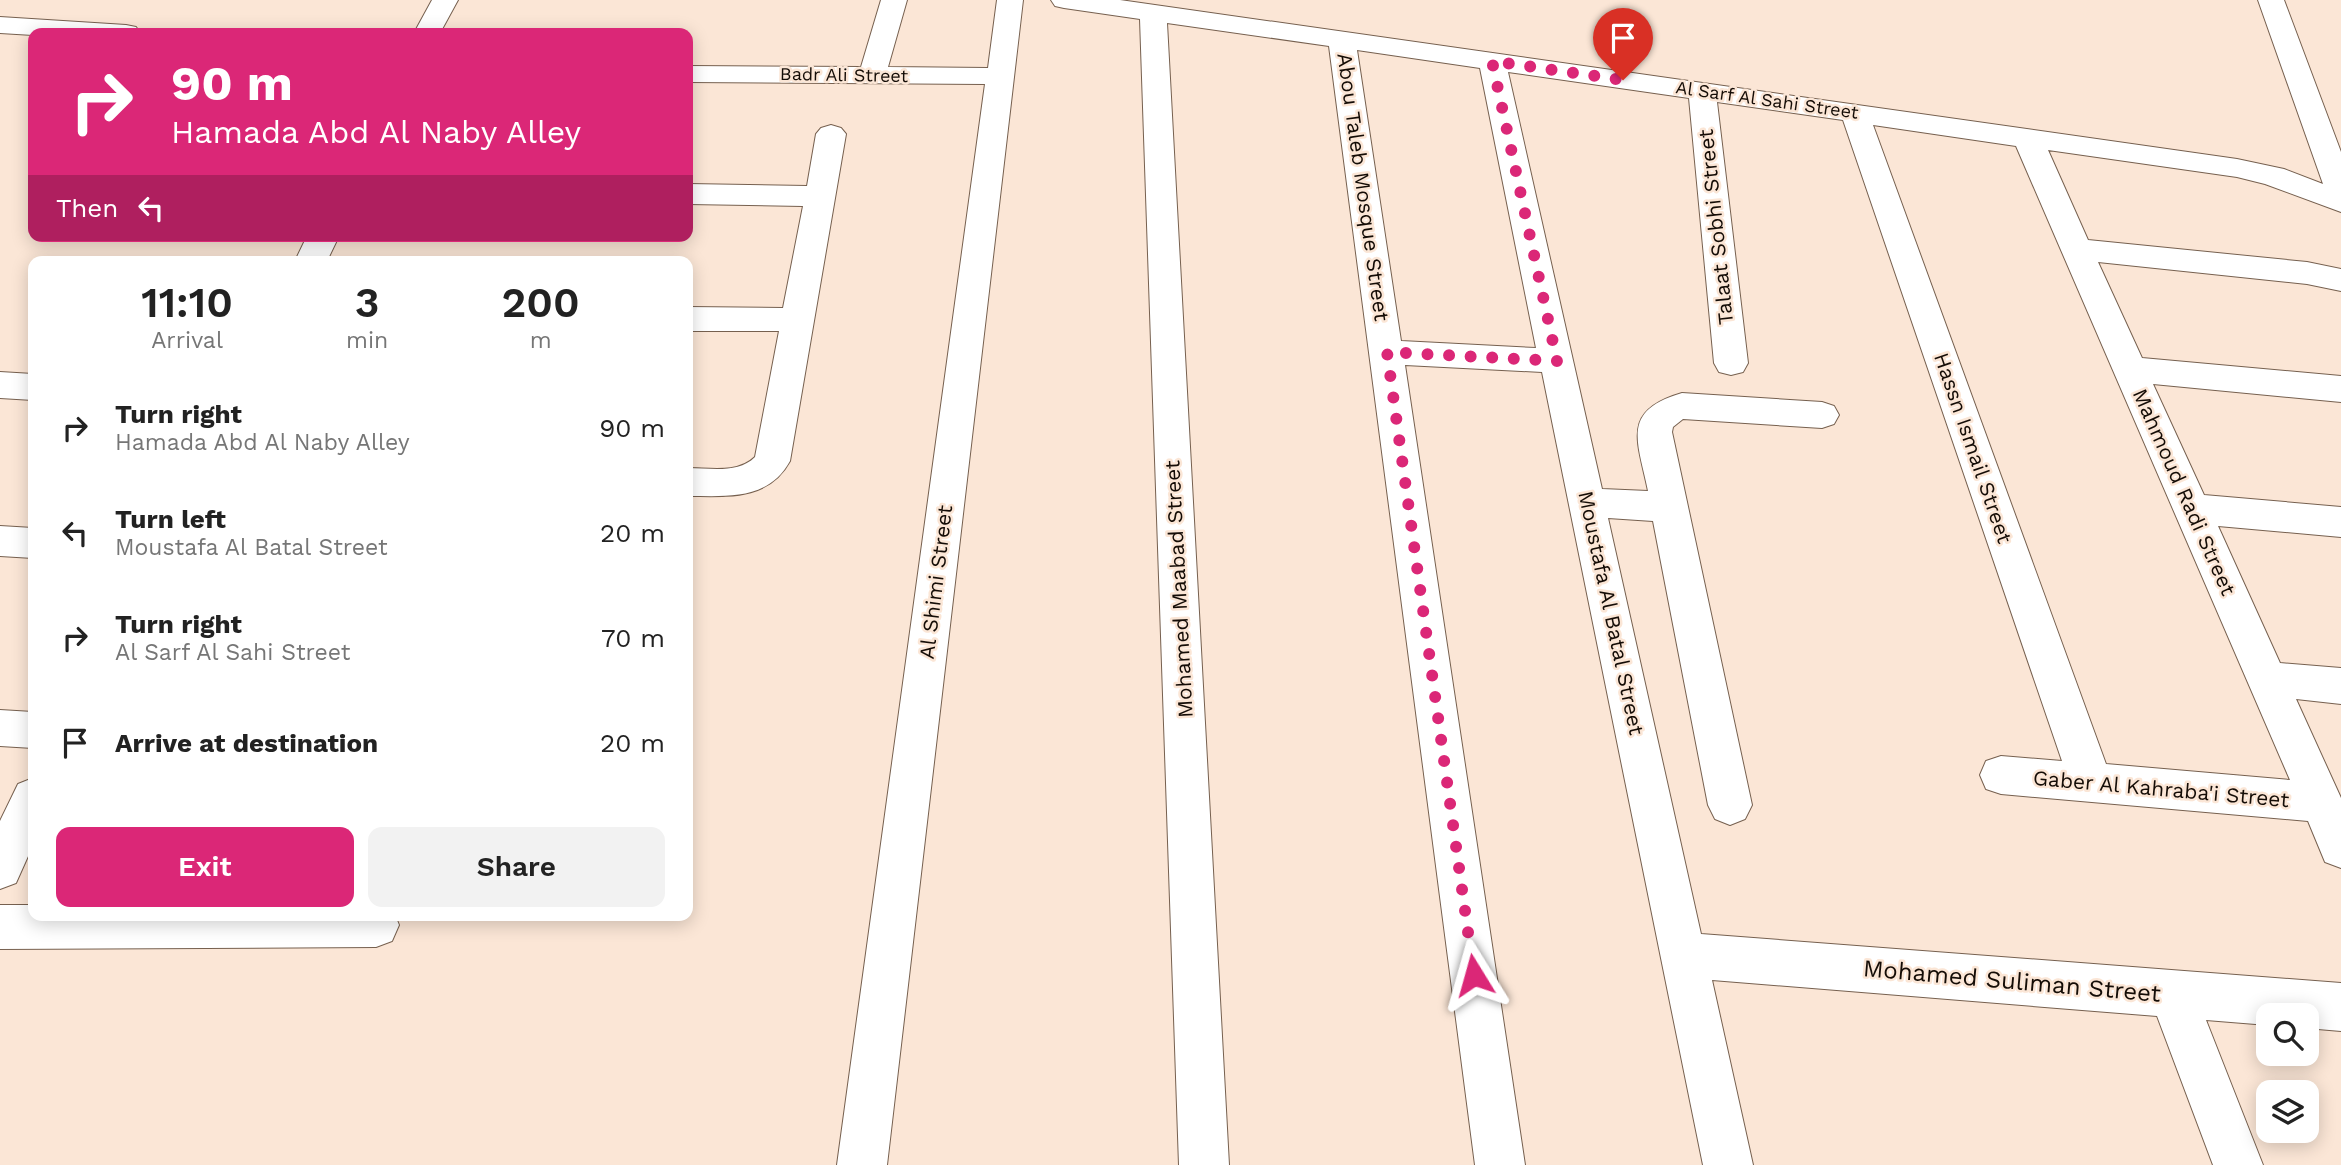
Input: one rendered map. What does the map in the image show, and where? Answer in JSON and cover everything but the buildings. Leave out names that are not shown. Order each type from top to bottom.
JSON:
[{"type":"street","points":[[430,28],[445,0]]},
{"type":"street","points":[[872,76],[894,0]]},
{"type":"street","name":"Al Shimi Street","points":[[862,1165],[1010,0]]},
{"type":"street","name":"Al Sarf Al Sahi Street","points":[[1064,0],[2237,168],[2286,180],[2341,202]]},
{"type":"street","points":[[2271,0],[2341,192]]},
{"type":"street","name":"Mohamed Maabad Street","points":[[1153,14],[1204,1165]]},
{"type":"street","points":[[0,25],[47,28]]},
{"type":"street","name":"Abou Taleb Mosque Street","points":[[1342,41],[1500,1165]]},
{"type":"street","name":"Moustafa Al Batal Street","points":[[1492,61],[1728,1165]]},
{"type":"street","name":"Badr Ali Street","points":[[693,74],[1000,76]]},
{"type":"street","name":"Talaat Sobhi Street","points":[[1702,91],[1731,363]]},
{"type":"street","name":"Hassn Ismail Street","points":[[1854,113],[2091,783]]},
{"type":"street","points":[[693,482],[748,480],[759,476],[772,461],[831,134]]},
{"type":"street","name":"Mahmoud Radi Street","points":[[2026,137],[2341,846]]},
{"type":"street","points":[[693,194],[820,196]]},
{"type":"street","points":[[2076,249],[2307,274],[2341,281]]},
{"type":"street","points":[[693,319],[799,320]]},
{"type":"street","points":[[1387,352],[1557,361]]},
{"type":"street","points":[[2129,369],[2341,389]]},
{"type":"street","points":[[0,385],[28,387]]},
{"type":"street","points":[[1730,805],[1654,432],[1656,422],[1664,414],[1682,406],[1822,415]]},
{"type":"street","points":[[1587,503],[1670,507]]},
{"type":"street","points":[[2192,509],[2341,522]]},
{"type":"street","points":[[0,541],[28,543]]},
{"type":"street","points":[[2267,679],[2341,686]]},
{"type":"street","points":[[0,728],[28,730]]},
{"type":"street","name":"Gaber Al Kahraba'i Street","points":[[2001,775],[2321,802]]},
{"type":"street","points":[[0,868],[28,809]]},
{"type":"street","points":[[0,927],[142,921],[376,925]]},
{"type":"street","name":"Mohamed Suliman Street","points":[[1684,955],[2341,1007]]},
{"type":"street","points":[[2172,994],[2238,1165]]},
{"type":"route","points":[[1474,975],[1387,352],[1557,361],[1492,61],[1623,80]]}]
